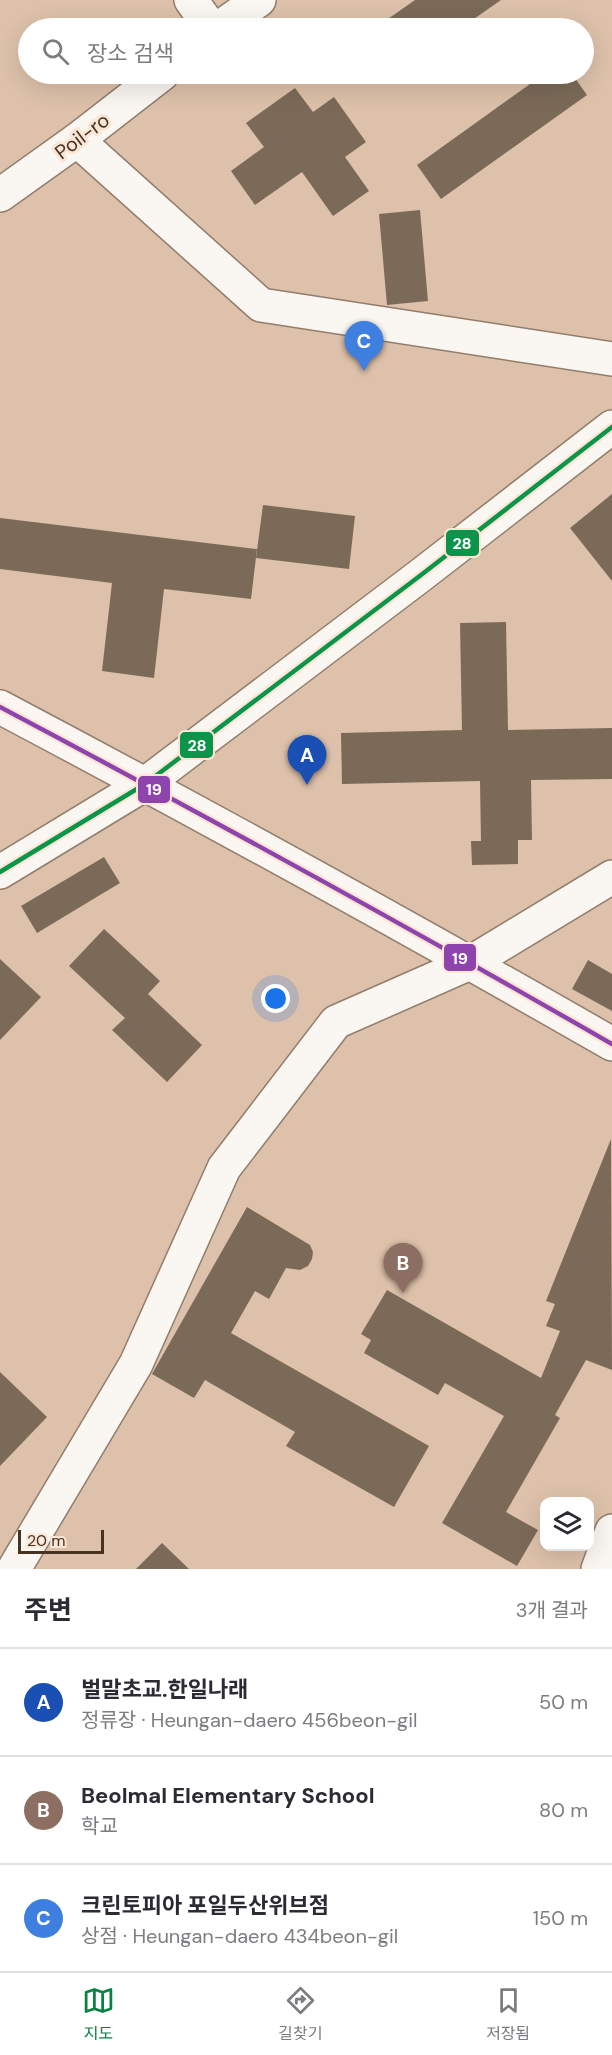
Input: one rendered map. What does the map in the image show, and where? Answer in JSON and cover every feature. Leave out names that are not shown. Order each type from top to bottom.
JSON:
[{"type":"street","points":[[191,0],[204,18]]},
{"type":"street","points":[[233,18],[259,0]]},
{"type":"street","name":"Poil-ro","points":[[0,195],[77,141],[149,84]]},
{"type":"street","points":[[77,141],[261,305],[612,359]]},
{"type":"street","points":[[0,872],[145,784],[431,568],[612,427]]},
{"type":"street","points":[[0,707],[145,784],[612,1044]]},
{"type":"street","points":[[0,1556],[14,1569],[136,1364],[224,1168],[336,1022],[470,963],[612,877]]},
{"type":"street","points":[[598,1569],[612,1531]]},
{"type":"building","points":[[415,0],[501,0],[475,18],[389,18]]},
{"type":"building","points":[[530,84],[579,84],[587,95],[441,199],[417,165]]},
{"type":"building","points":[[295,88],[313,112],[334,97],[366,142],[345,157],[369,191],[333,216],[302,172],[255,205],[231,171],[264,147],[246,123]]},
{"type":"building","points":[[420,210],[428,301],[387,305],[379,214]]},
{"type":"building","points":[[612,494],[612,581],[570,528]]},
{"type":"building","points":[[263,505],[355,516],[349,569],[256,558]]},
{"type":"building","points":[[0,518],[257,549],[251,599],[164,589],[154,678],[102,671],[112,583],[0,569]]},
{"type":"building","points":[[506,622],[508,730],[612,728],[612,779],[531,780],[532,840],[518,840],[518,864],[472,865],[471,841],[481,841],[480,781],[342,784],[341,733],[462,730],[460,623]]},
{"type":"building","points":[[104,857],[120,883],[37,933],[21,906]]},
{"type":"building","points":[[104,929],[160,981],[148,994],[202,1045],[167,1082],[112,1030],[125,1018],[69,966]]},
{"type":"building","points":[[0,959],[41,997],[0,1040]]},
{"type":"building","points":[[588,960],[612,974],[612,1011],[572,989]]},
{"type":"building","points":[[611,1139],[612,1370],[586,1360],[555,1415],[560,1418],[506,1512],[538,1530],[517,1566],[442,1523],[504,1416],[445,1383],[438,1395],[364,1353],[371,1340],[361,1334],[387,1290],[541,1378],[560,1331],[546,1326],[555,1304],[546,1301]]},
{"type":"building","points":[[247,1207],[310,1245],[313,1252],[308,1266],[300,1270],[286,1268],[269,1299],[255,1291],[231,1333],[429,1446],[394,1507],[286,1446],[295,1432],[205,1380],[194,1398],[152,1374]]},
{"type":"building","points":[[0,1372],[47,1417],[0,1466]]},
{"type":"building","points":[[162,1543],[189,1569],[136,1569]]},
{"type":"transit line","name":"28","points":[[0,872],[145,784],[612,427]]},
{"type":"transit line","name":"19","points":[[0,707],[308,873],[612,1044]]},
{"type":"place","name":"크린토피아 포일두산위브점","points":[[364,371]]},
{"type":"place","name":"벌말초교.한일나래","points":[[307,785]]},
{"type":"place","name":"Beolmal Elementary School","points":[[403,1293]]}]
